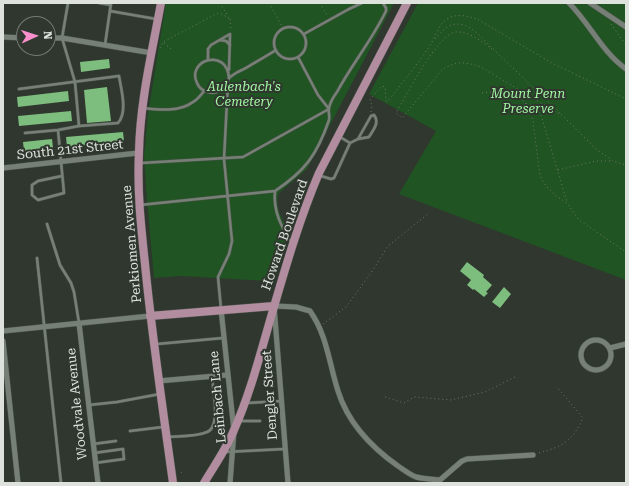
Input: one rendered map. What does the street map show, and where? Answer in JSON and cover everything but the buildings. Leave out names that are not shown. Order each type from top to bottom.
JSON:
[{"type":"main road","name":"Perkiomen Avenue","points":[[161,3],[143,108],[138,153],[140,206],[150,316],[173,483]]},
{"type":"main road","name":"Howard Boulevard","points":[[204,483],[234,431],[238,421],[293,245],[318,175],[407,3]]},
{"type":"main road","points":[[150,316],[221,309],[274,306]]},
{"type":"street","points":[[570,3],[605,48],[620,65],[626,69]]},
{"type":"street","points":[[590,3],[626,27]]},
{"type":"street","points":[[3,37],[16,38]]},
{"type":"street","points":[[56,38],[153,50]]},
{"type":"street","name":"South 21st Street","points":[[3,168],[138,153]]},
{"type":"street","points":[[274,306],[296,306],[310,311],[320,326],[338,391],[347,412],[360,432],[387,458],[407,472],[415,476],[442,481],[462,461],[467,459],[533,455]]},
{"type":"street","name":"Dengler Street","points":[[274,306],[288,483]]},
{"type":"street","name":"Leinbach Lane","points":[[221,309],[234,431],[230,483]]},
{"type":"street","points":[[3,331],[150,316]]},
{"type":"street","name":"Woodvale Avenue","points":[[79,323],[98,483]]},
{"type":"street","points":[[598,339],[607,344],[610,348],[611,358],[606,366],[601,369],[591,369],[581,358],[582,348],[589,341],[598,339]]},
{"type":"street","points":[[3,341],[18,483]]},
{"type":"street","points":[[610,348],[626,344]]},
{"type":"street","points":[[158,381],[228,375]]},
{"type":"lane","points":[[68,3],[62,38],[75,82],[80,126]]},
{"type":"lane","points":[[100,3],[111,4],[105,45]]},
{"type":"lane","points":[[304,34],[362,3]]},
{"type":"lane","points":[[140,206],[275,191],[288,183],[304,168],[315,153],[324,136],[330,117],[329,109],[336,93],[383,18],[386,11],[385,3]]},
{"type":"lane","points":[[110,11],[158,19]]},
{"type":"lane","points":[[283,28],[297,28],[304,34],[306,39],[305,50],[298,57],[288,59],[279,54],[276,50],[274,40],[279,31],[283,28]]},
{"type":"lane","points":[[208,60],[208,49],[211,45],[230,34],[224,159],[232,241],[229,254],[218,277],[221,309]]},
{"type":"lane","points":[[219,40],[226,41],[230,45]]},
{"type":"lane","points":[[229,78],[276,50]]},
{"type":"lane","points":[[298,57],[318,95],[329,109]]},
{"type":"lane","points":[[228,82],[221,91],[210,93],[204,91],[197,84],[195,74],[199,65],[208,60],[214,59],[223,63],[229,72]]},
{"type":"lane","points":[[19,89],[119,76],[124,113],[118,123],[25,133]]},
{"type":"lane","points":[[143,108],[176,109],[194,102],[204,91]]},
{"type":"lane","points":[[139,163],[235,159],[250,155],[329,109]]},
{"type":"lane","points":[[318,175],[331,179],[334,178],[350,143],[358,139],[369,137],[377,122],[374,115],[371,116],[358,139]]},
{"type":"lane","points":[[58,130],[64,193],[38,200],[32,195],[32,185],[38,181],[62,176]]},
{"type":"lane","points":[[337,136],[350,143]]},
{"type":"lane","points":[[275,191],[276,214],[293,245]]},
{"type":"lane","points":[[47,224],[60,265],[72,284],[79,323]]},
{"type":"lane","points":[[37,258],[61,483]]},
{"type":"lane","points":[[154,344],[223,338]]},
{"type":"lane","points":[[167,438],[201,434],[212,429],[216,418],[212,376]]},
{"type":"lane","points":[[89,405],[117,402],[160,394]]},
{"type":"lane","points":[[244,404],[282,401]]},
{"type":"lane","points":[[238,421],[260,421]]},
{"type":"lane","points":[[130,431],[166,426]]},
{"type":"lane","points":[[93,444],[116,441]]},
{"type":"lane","points":[[94,453],[123,449],[124,459],[95,463]]},
{"type":"lane","points":[[222,452],[285,449]]},
{"type":"path","points":[[220,3],[229,18],[231,28],[230,34]]},
{"type":"path","points":[[269,3],[283,28]]},
{"type":"path","points":[[320,3],[329,20]]},
{"type":"path","points":[[153,50],[160,48],[164,42],[224,10]]},
{"type":"path","points":[[218,13],[229,18]]},
{"type":"path","points":[[371,116],[372,106],[370,99],[382,86],[385,87],[386,101],[388,101],[429,48],[441,24],[449,18],[467,16],[477,19],[552,63],[626,99]]},
{"type":"path","points":[[609,22],[626,45]]},
{"type":"path","points":[[433,41],[446,28],[454,25],[465,26],[477,32],[596,149],[613,161]]},
{"type":"path","points":[[492,48],[475,37],[456,32],[447,36],[433,51],[396,113],[402,118],[442,70],[458,62],[466,62],[481,67],[563,116]]},
{"type":"path","points":[[164,42],[171,49]]},
{"type":"path","points":[[429,48],[433,51]]},
{"type":"path","points":[[482,93],[510,90],[526,93]]},
{"type":"path","points":[[522,90],[519,96],[526,104],[533,121],[540,176],[546,186],[556,196],[567,203]]},
{"type":"path","points":[[526,104],[533,105],[541,115],[567,203],[578,220],[626,252]]},
{"type":"path","points":[[557,170],[596,161],[613,161],[626,165]]},
{"type":"path","points":[[320,326],[346,307],[371,273],[388,246],[429,213]]},
{"type":"path","points":[[385,397],[404,403],[414,397],[451,400],[485,392],[516,376]]},
{"type":"path","points":[[533,455],[560,447],[576,433],[583,418],[557,387]]},
{"type":"green space","name":"Aulenbach's Cemetery","points":[[166,3],[394,3],[307,169],[279,193],[277,203],[278,208],[289,231],[275,278],[268,281],[181,276],[154,278],[144,157],[148,114]]},
{"type":"green space","name":"Mount Penn Preserve","points":[[418,3],[626,3],[626,280],[399,194],[436,131],[369,94]]}]
